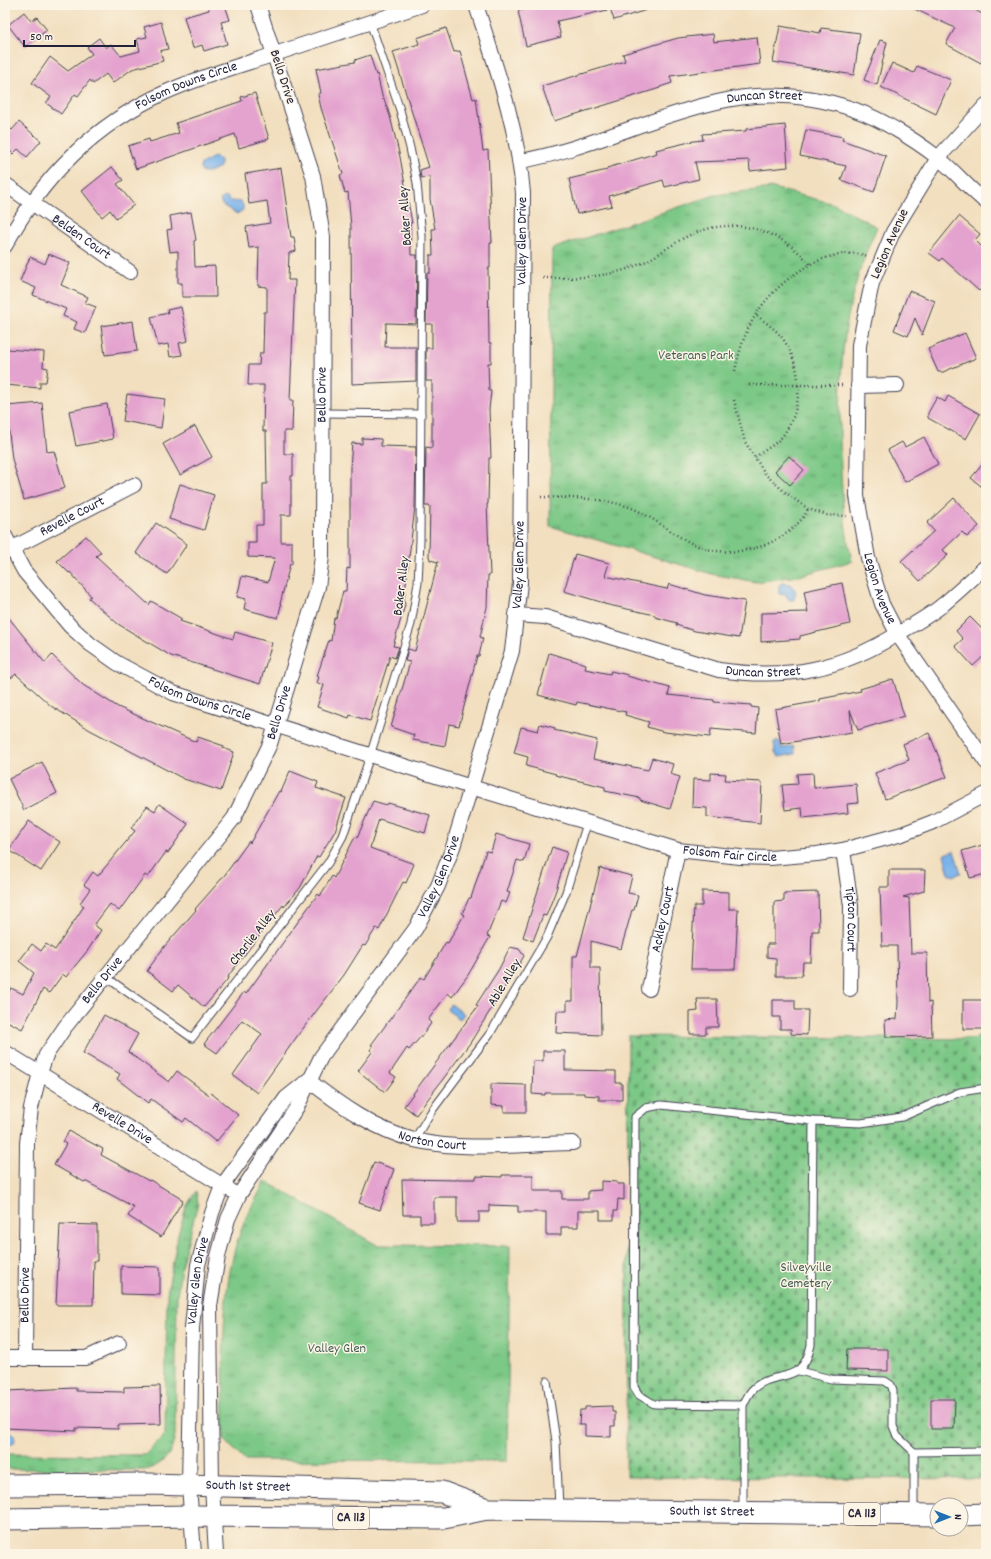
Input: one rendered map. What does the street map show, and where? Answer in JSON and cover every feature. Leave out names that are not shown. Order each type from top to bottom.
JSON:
[{"type":"main road","name":"South 1st Street","points":[[5,1485],[189,1485],[442,1492],[487,1509]]},
{"type":"main road","name":"South 1st Street","points":[[5,1519],[190,1516],[444,1518],[487,1509],[743,1514],[929,1514]]},
{"type":"main road","points":[[969,1515],[986,1514]]},
{"type":"street","name":"Bello Drive","points":[[25,1359],[28,1143],[31,1108],[46,1055],[65,1027],[234,818],[270,744],[318,587],[321,564],[323,237],[319,205],[313,176],[258,5]]},
{"type":"street","name":"Folsom Downs Circle","points":[[5,246],[31,203],[46,183],[75,152],[119,117],[163,93],[189,83],[422,5]]},
{"type":"street","name":"Valley Glen Drive","points":[[216,1554],[212,1486],[210,1306],[218,1256],[228,1219],[239,1195],[296,1107],[308,1080],[321,1057],[416,928],[431,902],[446,867],[512,651],[520,583],[523,201],[521,161],[512,121],[476,5]]},
{"type":"street","name":"Duncan Street","points":[[521,161],[548,156],[689,109],[735,98],[779,96],[836,103],[865,114],[894,128],[938,158],[986,202]]},
{"type":"street","name":"Legion Avenue","points":[[986,105],[938,158],[904,212],[880,260],[872,283],[859,345],[857,496],[859,515],[868,558],[882,604],[898,634],[986,762]]},
{"type":"street","name":"Belden Court","points":[[5,184],[130,272]]},
{"type":"street","points":[[858,386],[897,385]]},
{"type":"street","name":"Revelle Court","points":[[7,546],[134,485]]},
{"type":"street","name":"Folsom Downs Circle","points":[[7,546],[24,571],[70,626],[90,644],[117,663],[173,693],[276,727],[470,787]]},
{"type":"street","name":"Duncan Street","points":[[516,615],[545,617],[707,667],[745,673],[802,671],[828,667],[866,653],[940,606],[986,566]]},
{"type":"street","name":"Folsom Fair Circle","points":[[470,787],[678,850],[740,857],[770,858],[843,850],[902,834],[933,822],[986,794]]},
{"type":"street","name":"Ackley Court","points":[[649,989],[678,850]]},
{"type":"street","name":"Tipton Court","points":[[843,850],[851,906],[850,989]]},
{"type":"street","name":"Revelle Drive","points":[[5,1052],[239,1195]]},
{"type":"street","name":"Valley Glen Drive","points":[[194,1554],[190,1516],[189,1485],[194,1294],[202,1250],[222,1186],[286,1098],[308,1080]]},
{"type":"street","name":"Norton Court","points":[[308,1080],[352,1112],[388,1131],[414,1140],[456,1146],[573,1143]]},
{"type":"street","points":[[5,1358],[86,1358],[119,1343]]},
{"type":"lane","name":"Baker Alley","points":[[370,22],[400,110],[410,148],[417,183],[422,236],[420,540],[418,583],[410,624],[370,756]]},
{"type":"lane","points":[[323,413],[421,414]]},
{"type":"lane","name":"Charlie Alley","points":[[106,977],[192,1038],[328,863],[343,836],[370,756]]},
{"type":"lane","name":"Able Alley","points":[[414,1140],[431,1112],[491,1032],[547,937],[566,892],[587,823]]},
{"type":"lane","points":[[743,1405],[654,1404],[639,1395],[634,1388],[635,1117],[646,1108],[661,1105],[813,1121],[861,1123],[885,1121],[902,1117],[960,1092],[986,1088]]},
{"type":"lane","points":[[799,1371],[809,1358],[811,1345],[813,1121]]},
{"type":"lane","points":[[743,1514],[743,1405],[751,1391],[766,1382],[799,1371],[831,1379],[885,1381],[891,1385],[893,1390],[893,1426],[897,1436],[914,1452],[986,1451]]},
{"type":"lane","points":[[547,1382],[556,1441],[560,1494],[559,1511]]},
{"type":"lane","points":[[914,1452],[914,1514]]},
{"type":"path","points":[[543,278],[576,278],[618,272],[658,256],[687,236],[722,225],[740,225],[763,230],[784,240],[799,251],[810,264]]},
{"type":"path","points":[[735,370],[746,334],[756,315],[782,284],[810,264],[832,257],[859,253],[880,260]]},
{"type":"path","points":[[755,457],[779,439],[791,421],[797,404],[799,385],[794,358],[783,338],[771,326],[756,315]]},
{"type":"path","points":[[749,385],[858,386]]},
{"type":"path","points":[[734,400],[745,442],[766,475],[786,494],[808,509],[833,516],[859,515]]},
{"type":"path","points":[[541,496],[600,499],[621,505],[649,516],[698,546],[721,551],[744,550],[770,543],[789,531],[803,518],[808,509]]},
{"type":"green space","name":"Veterans Park","points":[[773,188],[834,204],[877,227],[857,280],[850,305],[841,381],[841,468],[844,514],[852,561],[798,576],[756,582],[712,574],[550,526],[552,249],[715,195]]},
{"type":"green space","name":"Silveyville Cemetery","points":[[628,1036],[976,1039],[977,1036],[986,1036],[986,1479],[626,1477]]},
{"type":"green space","name":"Valley Glen","points":[[265,1181],[377,1245],[510,1246],[507,1461],[244,1460],[224,1439],[223,1366],[227,1291],[236,1245],[249,1212]]},
{"type":"green space","points":[[196,1191],[198,1203],[181,1267],[177,1296],[175,1434],[170,1452],[157,1465],[145,1470],[5,1469],[5,1454],[145,1455],[165,1434],[167,1294],[178,1235],[186,1207]]},
{"type":"water","points":[[214,157],[220,160],[220,167],[209,172],[202,172],[200,168],[201,164]]},
{"type":"water","points":[[227,197],[231,201],[241,202],[243,205],[243,210],[237,214],[222,205],[220,200]]},
{"type":"water","points":[[782,583],[790,584],[796,591],[794,600],[789,600],[786,595],[779,594],[779,585]]},
{"type":"water","points":[[779,741],[782,748],[794,746],[795,754],[779,757],[775,752],[774,742]]},
{"type":"water","points":[[954,851],[961,873],[954,876],[949,874],[944,854]]},
{"type":"water","points":[[451,1004],[464,1014],[460,1019],[447,1010]]},
{"type":"water","points":[[5,1432],[14,1434],[15,1440],[13,1444],[5,1444]]},
{"type":"building","points":[[208,5],[225,5],[230,20],[221,22],[227,44],[204,51],[202,45],[193,48],[184,17],[209,10]]},
{"type":"building","points":[[544,5],[607,5],[608,10],[557,21],[561,37],[526,46],[518,11]]},
{"type":"building","points":[[609,5],[653,5],[653,8],[614,20]]},
{"type":"building","points":[[906,5],[966,5],[986,16],[986,53],[981,63],[946,44],[955,28]]},
{"type":"building","points":[[24,12],[31,21],[37,17],[47,30],[25,47],[8,25]]},
{"type":"building","points":[[161,22],[168,49],[160,51],[163,61],[132,69],[113,83],[106,74],[93,84],[90,80],[78,96],[75,94],[61,114],[46,103],[51,97],[32,83],[50,57],[68,71],[92,54],[87,47],[99,38],[106,48],[111,44],[121,56],[140,51],[137,39],[147,37],[144,27]]},
{"type":"building","points":[[780,26],[820,33],[821,28],[860,33],[854,75],[773,62]]},
{"type":"building","points":[[446,28],[454,52],[460,51],[473,99],[476,98],[483,151],[488,150],[492,243],[490,243],[490,268],[488,268],[489,343],[491,343],[491,363],[488,363],[489,391],[491,391],[489,410],[491,458],[489,458],[487,504],[490,575],[488,575],[487,607],[480,637],[483,638],[479,656],[477,656],[459,726],[449,724],[445,746],[413,740],[414,735],[391,727],[410,662],[405,661],[408,649],[415,651],[438,562],[430,560],[429,556],[430,506],[425,506],[426,447],[432,448],[432,381],[426,381],[426,348],[432,348],[432,324],[426,324],[427,273],[430,273],[430,255],[433,255],[432,229],[435,229],[430,199],[430,177],[421,178],[420,170],[429,167],[393,52],[419,44],[417,38]]},
{"type":"building","points":[[713,34],[714,42],[757,37],[760,64],[670,76],[672,83],[660,88],[554,121],[542,86],[625,61],[623,54],[678,38]]},
{"type":"building","points":[[880,40],[887,42],[877,85],[864,80]]},
{"type":"building","points":[[370,55],[376,75],[377,74],[383,100],[384,99],[390,116],[400,157],[412,223],[410,223],[411,255],[417,255],[416,324],[386,323],[385,347],[416,347],[416,381],[352,384],[351,227],[348,192],[345,193],[340,175],[343,174],[321,108],[318,94],[321,93],[316,69],[355,62],[355,60]]},
{"type":"building","points":[[892,63],[914,73],[917,66],[951,80],[936,114],[881,87]]},
{"type":"building","points":[[255,93],[269,139],[239,148],[235,134],[136,169],[128,146],[149,139],[150,142],[179,133],[176,123],[242,101],[241,97]]},
{"type":"building","points":[[19,122],[41,141],[27,157],[18,149],[13,154],[5,146],[5,124],[12,130]]},
{"type":"building","points":[[785,125],[788,167],[750,171],[749,160],[695,162],[699,179],[665,187],[663,180],[609,196],[612,206],[577,214],[569,179],[607,170],[607,168],[657,153],[656,150],[703,140],[702,134],[746,131],[746,129]]},
{"type":"building","points":[[806,130],[843,137],[842,140],[886,156],[874,192],[841,180],[846,166],[800,156]]},
{"type":"building","points":[[112,167],[123,180],[117,184],[134,205],[116,218],[110,210],[102,217],[82,191]]},
{"type":"building","points":[[281,168],[291,237],[294,237],[296,251],[289,253],[288,280],[295,280],[290,400],[293,400],[292,431],[284,431],[284,454],[293,454],[293,476],[291,476],[291,515],[281,515],[281,542],[292,542],[292,564],[290,564],[278,618],[244,609],[246,599],[237,597],[242,576],[268,582],[275,558],[248,557],[248,543],[256,543],[256,525],[263,525],[263,484],[267,484],[266,431],[263,431],[264,385],[248,385],[249,365],[259,365],[260,353],[263,353],[264,312],[267,312],[267,287],[258,286],[259,247],[249,248],[246,227],[270,223],[267,201],[249,204],[245,174]]},
{"type":"building","points":[[191,212],[196,240],[194,241],[195,267],[215,266],[216,297],[182,297],[182,283],[178,283],[178,251],[170,252],[167,230],[172,229],[170,216]]},
{"type":"building","points":[[959,216],[980,234],[975,240],[986,251],[986,283],[979,291],[942,258],[940,261],[929,253]]},
{"type":"building","points":[[49,254],[70,263],[61,285],[88,297],[85,303],[96,307],[85,333],[74,329],[77,322],[63,316],[66,309],[33,295],[36,288],[20,281],[30,257],[45,264]]},
{"type":"building","points":[[909,291],[935,301],[922,335],[915,318],[908,336],[894,330]]},
{"type":"building","points":[[181,307],[188,341],[179,343],[182,355],[170,357],[168,344],[158,346],[151,317],[168,313],[167,310]]},
{"type":"building","points":[[133,321],[137,351],[105,355],[101,326]]},
{"type":"building","points":[[965,333],[976,358],[943,372],[938,372],[928,349]]},
{"type":"building","points":[[7,349],[44,352],[43,367],[48,368],[46,382],[40,382],[40,388],[5,385]]},
{"type":"building","points":[[127,394],[165,399],[161,428],[123,421]]},
{"type":"building","points":[[948,396],[980,414],[966,439],[928,418],[928,413],[937,397],[945,402]]},
{"type":"building","points":[[42,403],[47,452],[54,451],[65,488],[24,500],[12,459],[6,406]]},
{"type":"building","points":[[107,404],[113,439],[76,446],[69,411]]},
{"type":"building","points":[[195,426],[212,457],[180,475],[163,444]]},
{"type":"building","points":[[924,437],[938,464],[905,482],[888,450],[902,442],[905,447]]},
{"type":"building","points":[[362,438],[381,439],[381,446],[416,447],[415,506],[404,601],[405,605],[393,646],[399,647],[395,658],[390,656],[370,721],[350,715],[349,718],[317,707],[324,685],[317,683],[319,677],[317,676],[329,640],[331,641],[334,618],[336,618],[343,591],[346,591],[347,568],[350,569],[350,468],[352,443],[362,444]]},
{"type":"building","points":[[789,456],[804,470],[790,485],[775,471]]},
{"type":"building","points":[[986,460],[986,490],[971,478]]},
{"type":"building","points":[[180,484],[214,495],[204,530],[169,519]]},
{"type":"building","points":[[954,498],[979,526],[967,537],[962,532],[943,550],[948,555],[920,581],[901,561],[934,531],[927,523]]},
{"type":"building","points":[[156,523],[187,544],[167,574],[136,553]]},
{"type":"building","points":[[86,536],[101,552],[96,556],[149,605],[151,601],[182,619],[180,621],[233,639],[235,632],[272,643],[260,684],[171,656],[118,624],[89,598],[91,596],[70,572],[69,573],[57,561]]},
{"type":"building","points":[[575,554],[609,563],[605,576],[667,589],[669,584],[705,595],[745,601],[739,638],[695,631],[676,625],[677,623],[655,617],[655,615],[604,604],[564,591]]},
{"type":"building","points":[[842,583],[850,624],[800,636],[800,639],[761,642],[761,613],[808,612],[804,591]]},
{"type":"building","points":[[5,613],[45,663],[52,655],[83,685],[118,707],[196,742],[198,737],[224,746],[223,748],[234,752],[221,791],[184,779],[90,730],[51,706],[16,674],[11,678],[5,671]]},
{"type":"building","points":[[970,617],[986,633],[986,654],[973,666],[955,646],[963,639],[956,631]]},
{"type":"building","points":[[549,653],[586,664],[585,669],[610,674],[611,671],[670,688],[668,695],[714,700],[714,702],[751,705],[751,707],[758,708],[756,733],[711,729],[710,737],[664,732],[647,727],[649,722],[625,715],[626,712],[577,702],[576,705],[538,695]]},
{"type":"building","points":[[893,679],[904,716],[858,730],[850,710],[852,732],[781,744],[775,709],[820,701],[820,699],[861,691],[860,689]]},
{"type":"building","points":[[540,724],[555,728],[554,730],[597,740],[593,759],[648,770],[652,758],[673,764],[670,774],[680,777],[670,809],[640,800],[640,798],[605,791],[605,787],[555,775],[556,774],[526,766],[528,757],[514,753],[521,727],[538,731]]},
{"type":"building","points":[[929,733],[947,777],[885,799],[875,773],[909,760],[903,744]]},
{"type":"building","points":[[42,762],[57,793],[24,810],[9,779]]},
{"type":"building","points":[[290,771],[318,782],[316,788],[346,798],[335,831],[319,857],[317,856],[300,888],[284,907],[283,905],[229,975],[227,980],[204,1007],[178,985],[173,991],[147,971],[164,947],[224,876],[249,841],[250,843],[279,791],[281,792]]},
{"type":"building","points":[[711,773],[726,774],[725,780],[762,782],[760,823],[707,817],[707,808],[692,807],[693,779],[711,780]]},
{"type":"building","points":[[813,773],[814,788],[856,784],[858,803],[847,804],[848,813],[803,818],[802,808],[785,810],[782,785],[798,784],[797,774]]},
{"type":"building","points":[[373,801],[387,805],[388,803],[430,815],[425,833],[379,819],[370,848],[414,864],[406,883],[403,882],[379,930],[376,928],[365,946],[363,945],[344,975],[298,1035],[257,1093],[233,1075],[262,1034],[242,1020],[217,1053],[204,1044],[244,992],[246,994],[318,894],[320,896],[332,876],[334,878],[355,837],[357,838]]},
{"type":"building","points":[[159,804],[188,824],[168,853],[166,852],[148,877],[145,875],[119,911],[110,904],[94,925],[101,930],[88,950],[66,977],[63,974],[49,993],[43,989],[22,1029],[5,1020],[5,1000],[11,988],[23,994],[34,973],[19,961],[32,944],[41,951],[46,944],[55,950],[84,906],[80,903],[90,889],[84,885],[93,872],[98,876],[135,831],[131,828],[147,806],[155,811]]},
{"type":"building","points":[[29,821],[60,842],[41,871],[9,850]]},
{"type":"building","points":[[496,834],[529,844],[524,862],[517,860],[507,892],[510,893],[506,903],[501,901],[487,936],[490,937],[468,975],[452,997],[448,993],[428,1020],[431,1023],[425,1032],[409,1050],[407,1048],[390,1073],[396,1077],[385,1092],[358,1071],[372,1052],[370,1050],[373,1046],[371,1045],[421,977],[424,979],[446,942],[448,943],[464,915],[462,914],[469,898],[471,898],[486,851],[491,852]]},
{"type":"building","points":[[986,844],[986,874],[970,878],[962,851]]},
{"type":"building","points":[[552,847],[567,852],[556,890],[546,916],[543,915],[533,941],[523,937]]},
{"type":"building","points":[[600,868],[632,876],[628,893],[638,895],[634,910],[632,910],[621,949],[591,941],[591,968],[600,968],[601,1035],[556,1033],[557,1011],[567,1011],[567,1001],[573,1001],[573,956],[577,956]]},
{"type":"building","points":[[889,870],[925,870],[924,891],[903,897],[909,898],[911,953],[927,953],[928,1003],[931,1002],[932,1036],[886,1037],[885,1020],[897,1019],[898,1003],[897,946],[882,946],[880,887],[889,887]]},
{"type":"building","points":[[702,891],[729,892],[729,909],[738,909],[735,969],[691,969],[694,906],[702,906]]},
{"type":"building","points":[[818,892],[819,931],[812,931],[811,962],[803,962],[802,976],[776,976],[776,958],[767,957],[767,944],[774,944],[774,902],[784,901],[784,893]]},
{"type":"building","points":[[510,947],[519,949],[524,956],[470,1043],[416,1115],[404,1106],[478,1006],[476,1005],[499,969]]},
{"type":"building","points":[[697,999],[717,999],[718,1027],[706,1027],[706,1034],[690,1034],[690,1012],[698,1011]]},
{"type":"building","points":[[773,1000],[795,1000],[795,1010],[808,1010],[807,1035],[791,1034],[791,1029],[780,1029],[780,1017],[773,1017]]},
{"type":"building","points":[[963,1000],[986,1000],[986,1029],[963,1029]]},
{"type":"building","points":[[104,1015],[138,1034],[128,1052],[169,1082],[177,1071],[209,1095],[211,1093],[238,1115],[216,1142],[186,1118],[183,1122],[151,1099],[148,1103],[117,1079],[120,1074],[83,1053]]},
{"type":"building","points":[[543,1051],[565,1051],[565,1070],[616,1071],[616,1083],[622,1083],[622,1100],[599,1100],[599,1096],[584,1095],[584,1093],[545,1093],[545,1095],[532,1094],[533,1061],[543,1061]]},
{"type":"building","points":[[491,1084],[526,1085],[526,1112],[504,1112],[504,1106],[491,1105]]},
{"type":"building","points":[[69,1131],[103,1149],[101,1155],[149,1181],[150,1180],[183,1200],[161,1237],[128,1216],[134,1207],[54,1165],[66,1144],[63,1142]]},
{"type":"building","points":[[374,1162],[394,1169],[380,1210],[359,1203]]},
{"type":"building","points":[[502,1175],[533,1175],[533,1191],[562,1191],[562,1199],[588,1199],[588,1191],[601,1190],[601,1181],[617,1182],[617,1184],[624,1184],[624,1200],[618,1199],[617,1211],[614,1211],[614,1220],[600,1220],[600,1211],[578,1211],[578,1227],[561,1227],[561,1235],[546,1235],[546,1212],[518,1212],[518,1206],[489,1205],[489,1212],[479,1212],[479,1222],[457,1222],[457,1197],[434,1197],[434,1223],[420,1223],[420,1215],[403,1215],[402,1179],[457,1180],[476,1179],[476,1176],[502,1177]]},
{"type":"building","points":[[60,1224],[97,1225],[97,1261],[94,1261],[93,1305],[56,1305]]},
{"type":"building","points":[[121,1266],[160,1267],[160,1295],[121,1294]]},
{"type":"building","points":[[847,1349],[888,1349],[888,1371],[846,1370]]},
{"type":"building","points":[[160,1386],[161,1424],[118,1425],[118,1429],[76,1428],[76,1431],[5,1428],[5,1393],[7,1393],[7,1391],[76,1388],[76,1391],[124,1392],[124,1387]]},
{"type":"building","points":[[931,1399],[955,1399],[954,1429],[931,1429]]},
{"type":"building","points":[[612,1406],[612,1412],[615,1412],[615,1426],[611,1426],[611,1437],[585,1436],[585,1425],[579,1425],[580,1410],[585,1410],[585,1407]]}]
